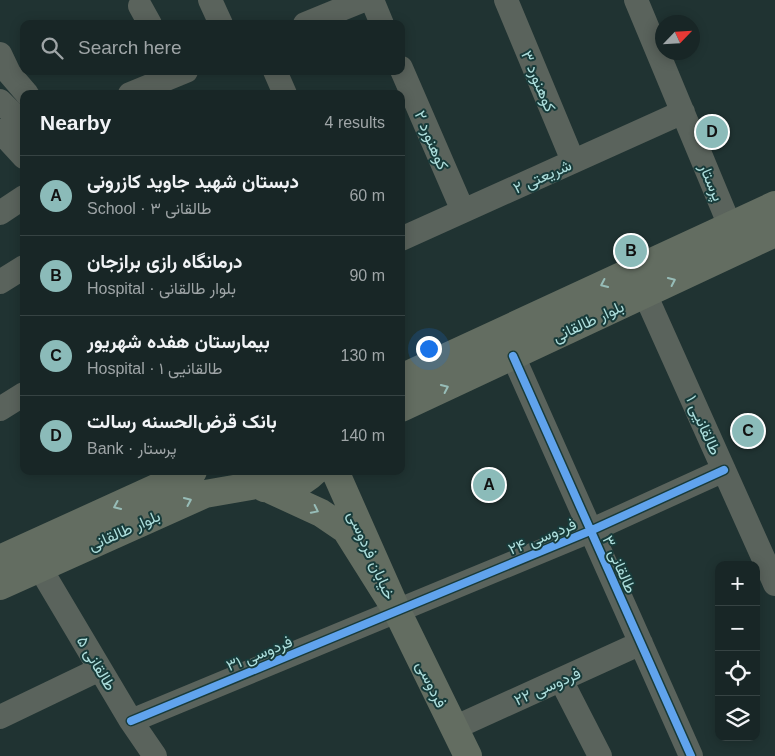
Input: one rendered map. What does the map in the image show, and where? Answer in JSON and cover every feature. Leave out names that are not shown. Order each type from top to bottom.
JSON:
[{"type":"main road","name":"بلوار طالقانی","points":[[405,376],[775,205]]},
{"type":"main road","name":"بلوار طالقانی","points":[[405,406],[775,233]]},
{"type":"main road","name":"بلوار طالقانی","points":[[0,559],[185,475]]},
{"type":"main road","name":"بلوار طالقانی","points":[[0,586],[205,494],[254,482],[299,483],[310,475]]},
{"type":"main road","name":"خیابان فردوسی","points":[[336,475],[397,611]]},
{"type":"main road","name":"خیابان فردوسی","points":[[254,482],[321,513],[346,530],[397,611]]},
{"type":"main road","name":"فردوسی","points":[[397,611],[468,756]]},
{"type":"street","points":[[210,0],[219,20]]},
{"type":"street","points":[[317,13],[364,0]]},
{"type":"street","points":[[372,0],[380,20]]},
{"type":"street","name":"کوهنورد ۳","points":[[506,0],[573,161]]},
{"type":"street","name":"پرستار","points":[[636,0],[730,226]]},
{"type":"street","points":[[3,69],[23,90]]},
{"type":"street","points":[[139,90],[173,75]]},
{"type":"street","points":[[277,75],[283,90]]},
{"type":"street","name":"کوهنورد ۲","points":[[404,75],[463,211]]},
{"type":"street","points":[[0,101],[20,121]]},
{"type":"street","name":"شریعتی ۲","points":[[405,237],[683,112]]},
{"type":"street","points":[[0,131],[20,153]]},
{"type":"street","points":[[0,213],[20,200]]},
{"type":"street","points":[[0,282],[20,270]]},
{"type":"street","name":"طالقانیی ۱","points":[[645,294],[775,584]]},
{"type":"street","name":"طالقانی ۳","points":[[513,356],[691,756]]},
{"type":"street","points":[[0,409],[20,396]]},
{"type":"street","name":"فردوسی ۲۴","points":[[397,611],[590,531],[724,470]]},
{"type":"street","name":"طالقانی ۵","points":[[40,568],[131,721],[155,756]]},
{"type":"street","name":"فردوسی ۳۱","points":[[131,721],[397,611]]},
{"type":"street","name":"فردوسی ۲۲","points":[[454,728],[641,643]]},
{"type":"street","points":[[0,717],[100,669]]},
{"type":"street","points":[[561,680],[600,756]]},
{"type":"cycle path","points":[[513,356],[691,756]]},
{"type":"cycle path","points":[[131,721],[590,531],[724,470]]},
{"type":"place","name":"بانک قرض‌الحسنه رسالت","points":[[712,132]]},
{"type":"place","name":"درمانگاه رازی برازجان","points":[[631,251]]},
{"type":"place","name":"بیمارستان هفده شهریور","points":[[748,431]]},
{"type":"place","name":"دبستان شهید جاوید کازرونی","points":[[489,485]]}]
